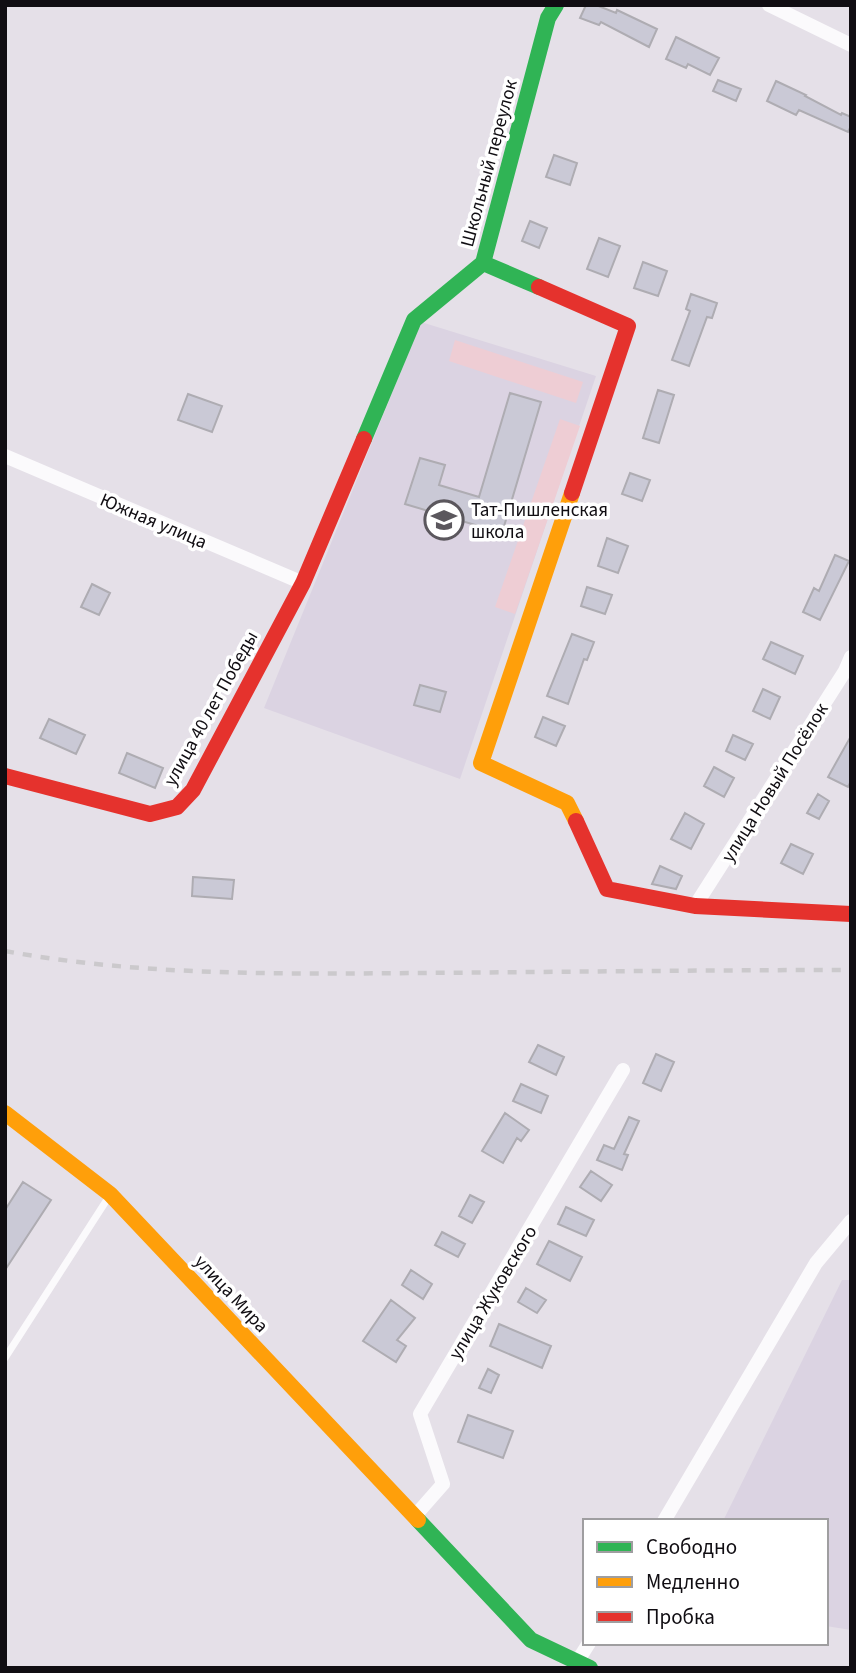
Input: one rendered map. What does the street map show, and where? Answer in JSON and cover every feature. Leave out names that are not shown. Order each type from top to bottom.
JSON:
[{"type":"street","name":"Школьный переулок","points":[[556,5],[548,18],[483,262],[628,326],[481,762],[567,803],[607,889],[695,906]]},
{"type":"street","points":[[769,5],[851,45]]},
{"type":"street","name":"улица 40 лет Победы","points":[[5,776],[150,814],[177,807],[194,790],[303,583],[414,320],[483,262]]},
{"type":"street","name":"Южная улица","points":[[5,456],[303,583]]},
{"type":"street","name":"улица Новый Посёлок","points":[[695,906],[845,671],[851,657]]},
{"type":"street","points":[[695,906],[851,914]]},
{"type":"street","name":"улица Жуковского","points":[[414,1517],[443,1484],[420,1414],[623,1070]]},
{"type":"street","name":"улица Мира","points":[[5,1113],[110,1195],[531,1640],[583,1665]]},
{"type":"street","points":[[665,1519],[816,1263],[851,1222]]},
{"type":"street","points":[[583,1665],[588,1645]]},
{"type":"lane","points":[[5,1358],[110,1195]]},
{"type":"shaded area","name":"Тат-Пишленская школа","points":[[421,322],[596,376],[460,779],[264,708]]},
{"type":"shaded area","points":[[455,340],[583,382],[576,403],[449,361]]},
{"type":"shaded area","points":[[560,419],[580,426],[515,614],[495,607]]},
{"type":"shaded area","points":[[842,1280],[851,1280],[851,1630],[828,1626],[828,1519],[724,1519]]},
{"type":"building","points":[[586,5],[596,5],[616,13],[617,10],[657,29],[649,47],[601,22],[599,25],[580,18]]},
{"type":"building","points":[[676,37],[719,58],[710,75],[688,64],[686,68],[666,59]]},
{"type":"building","points":[[718,80],[741,89],[736,101],[713,91]]},
{"type":"building","points":[[776,81],[841,115],[842,113],[851,117],[848,132],[799,110],[796,115],[767,101]]},
{"type":"building","points":[[554,155],[577,163],[570,185],[546,177]]},
{"type":"building","points":[[530,221],[547,228],[539,248],[522,241]]},
{"type":"building","points":[[599,238],[620,246],[608,277],[587,269]]},
{"type":"building","points":[[643,262],[667,271],[658,296],[634,288]]},
{"type":"building","points":[[691,294],[717,303],[712,318],[707,317],[689,366],[672,360],[690,311],[686,309]]},
{"type":"building","points":[[658,390],[674,395],[659,443],[643,438]]},
{"type":"building","points":[[510,393],[541,402],[502,533],[405,504],[420,458],[445,465],[439,485],[479,497]]},
{"type":"building","points":[[188,394],[222,406],[212,432],[178,420]]},
{"type":"building","points":[[630,473],[650,480],[642,501],[622,494]]},
{"type":"building","points":[[607,538],[628,546],[618,573],[598,566]]},
{"type":"building","points":[[835,555],[849,561],[820,620],[803,612],[814,588],[819,591]]},
{"type":"building","points":[[92,584],[110,593],[99,615],[81,607]]},
{"type":"building","points":[[587,587],[612,595],[605,614],[581,606]]},
{"type":"building","points":[[572,634],[594,642],[587,660],[584,659],[568,704],[547,696]]},
{"type":"building","points":[[771,642],[803,656],[795,674],[763,659]]},
{"type":"building","points":[[420,685],[446,692],[440,712],[414,705]]},
{"type":"building","points":[[763,689],[780,697],[770,719],[753,711]]},
{"type":"building","points":[[543,717],[565,726],[556,746],[535,737]]},
{"type":"building","points":[[49,719],[85,735],[76,754],[40,738]]},
{"type":"building","points":[[733,735],[753,744],[745,760],[726,751]]},
{"type":"building","points":[[851,736],[851,781],[848,787],[828,777]]},
{"type":"building","points":[[127,753],[163,768],[155,788],[119,773]]},
{"type":"building","points":[[714,767],[734,778],[724,797],[704,786]]},
{"type":"building","points":[[818,794],[829,801],[819,819],[807,813]]},
{"type":"building","points":[[685,813],[704,824],[691,849],[671,839]]},
{"type":"building","points":[[791,844],[813,854],[803,874],[781,863]]},
{"type":"building","points":[[660,866],[682,876],[676,889],[652,884]]},
{"type":"building","points":[[193,877],[234,880],[232,899],[192,896]]},
{"type":"building","points":[[538,1045],[564,1057],[556,1075],[529,1062]]},
{"type":"building","points":[[656,1054],[674,1062],[661,1091],[643,1083]]},
{"type":"building","points":[[521,1084],[548,1096],[541,1113],[513,1101]]},
{"type":"building","points":[[505,1113],[529,1130],[521,1141],[517,1138],[503,1163],[482,1151]]},
{"type":"building","points":[[629,1117],[639,1121],[624,1154],[628,1155],[622,1170],[597,1160],[604,1145],[614,1149]]},
{"type":"building","points":[[591,1171],[612,1185],[601,1201],[580,1187]]},
{"type":"building","points":[[23,1182],[51,1200],[5,1270],[5,1210]]},
{"type":"building","points":[[470,1195],[484,1202],[472,1223],[459,1216]]},
{"type":"building","points":[[566,1207],[594,1220],[586,1236],[558,1224]]},
{"type":"building","points":[[442,1232],[465,1244],[458,1257],[435,1245]]},
{"type":"building","points":[[549,1241],[582,1257],[570,1281],[537,1264]]},
{"type":"building","points":[[411,1270],[432,1284],[423,1299],[402,1285]]},
{"type":"building","points":[[526,1288],[546,1300],[537,1313],[518,1302]]},
{"type":"building","points":[[391,1300],[415,1318],[397,1340],[406,1346],[396,1362],[363,1341]]},
{"type":"building","points":[[499,1324],[551,1346],[542,1368],[490,1346]]},
{"type":"building","points":[[488,1369],[499,1375],[491,1393],[479,1388]]},
{"type":"building","points":[[468,1415],[513,1431],[503,1458],[458,1442]]},
{"type":"railway","points":[[5,951],[107,965],[210,972],[851,970]]},
{"type":"traffic: fast","points":[[539,287],[483,263],[548,18],[556,5]]},
{"type":"traffic: fast","points":[[364,439],[414,320],[483,263]]},
{"type":"traffic: fast","points":[[418,1520],[531,1640],[590,1668]]},
{"type":"traffic: slow","points":[[572,493],[481,763],[567,803],[576,821]]},
{"type":"traffic: slow","points":[[5,1113],[110,1194],[418,1520]]},
{"type":"traffic: jam","points":[[539,287],[628,326],[572,493]]},
{"type":"traffic: jam","points":[[5,776],[150,814],[177,807],[193,790],[303,583],[364,439]]},
{"type":"traffic: jam","points":[[576,821],[607,889],[695,906],[851,914]]},
{"type":"place","name":"Тат-Пишленская школа","points":[[444,520]]}]
